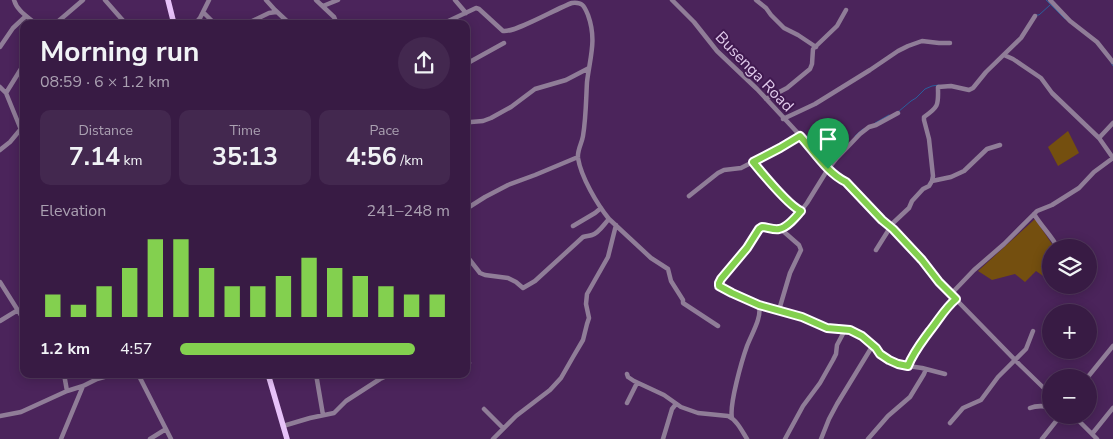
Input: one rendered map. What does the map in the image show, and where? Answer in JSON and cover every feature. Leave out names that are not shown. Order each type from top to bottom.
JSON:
[{"type":"main road","points":[[168,0],[173,20]]},
{"type":"main road","points":[[269,378],[287,439]]},
{"type":"street","points":[[14,0],[17,8],[31,20]]},
{"type":"street","points":[[60,20],[83,0]]},
{"type":"street","points":[[105,0],[122,20]]},
{"type":"street","points":[[198,20],[209,0]]},
{"type":"street","points":[[266,0],[285,20]]},
{"type":"street","points":[[316,0],[335,20]]},
{"type":"street","points":[[323,6],[338,0]]},
{"type":"street","points":[[455,0],[466,13]]},
{"type":"street","points":[[756,0],[784,28],[798,34],[816,47]]},
{"type":"street","points":[[1050,0],[1070,21],[1097,42],[1113,62]]},
{"type":"street","name":"Busenga Road","points":[[674,1],[717,51],[757,89],[828,169],[840,180],[846,182],[891,227],[922,260],[939,282],[1042,386]]},
{"type":"street","points":[[451,20],[476,8],[503,31],[506,31],[518,28],[572,3],[582,2],[592,28],[593,36],[583,138],[578,151],[578,157],[587,184],[609,219],[651,258],[668,269],[669,277],[683,303],[718,326]]},
{"type":"street","points":[[766,99],[787,88],[810,69],[812,52],[837,26],[846,10]]},
{"type":"street","points":[[203,12],[211,20]]},
{"type":"street","points":[[254,20],[276,12]]},
{"type":"street","points":[[22,20],[26,16]]},
{"type":"street","points":[[932,181],[929,139],[924,117],[933,111],[938,101],[938,87],[951,86],[968,90],[973,88],[1021,38],[1035,16]]},
{"type":"street","points":[[0,47],[13,28],[20,22]]},
{"type":"street","points":[[783,119],[815,104],[908,46],[922,41],[940,44],[950,43]]},
{"type":"street","points":[[470,62],[504,43]]},
{"type":"street","points":[[952,294],[974,270],[1004,244],[1037,211],[1065,198],[1113,158],[1099,138],[1052,93],[1042,78],[1004,55]]},
{"type":"street","points":[[470,122],[491,118],[538,88],[566,80],[589,68]]},
{"type":"street","points":[[6,93],[20,70]]},
{"type":"street","points":[[0,87],[6,93],[20,130],[0,150]]},
{"type":"street","points":[[898,113],[864,130],[828,169],[794,220],[781,228],[762,227],[759,229],[747,248],[719,283],[721,288],[759,305],[802,317],[827,328],[850,330],[862,336],[880,354],[898,364],[945,374]]},
{"type":"street","points":[[1099,138],[1113,123]]},
{"type":"street","points":[[689,196],[718,173],[724,170],[741,168],[800,136]]},
{"type":"street","points":[[876,250],[893,223],[909,208],[915,198],[932,181],[951,177],[964,171],[988,149],[1000,145]]},
{"type":"street","points":[[470,206],[508,185],[578,157]]},
{"type":"street","points":[[753,162],[787,199],[801,211]]},
{"type":"street","points":[[573,226],[601,208]]},
{"type":"street","points":[[1034,214],[1053,239]]},
{"type":"street","points":[[470,260],[480,273],[508,278],[523,288],[535,281],[583,237],[596,232],[609,219]]},
{"type":"street","points":[[493,439],[516,416],[550,390],[561,378],[583,339],[588,315],[587,294],[608,257],[616,225]]},
{"type":"street","points":[[780,310],[790,273],[801,250],[799,245],[781,228]]},
{"type":"street","points":[[0,282],[20,313]]},
{"type":"street","points":[[908,366],[923,339],[956,299]]},
{"type":"street","points":[[732,418],[731,409],[734,394],[747,346],[759,314],[759,305]]},
{"type":"street","points":[[0,320],[18,310]]},
{"type":"street","points":[[785,439],[803,406],[833,360],[837,345],[845,330]]},
{"type":"street","points":[[950,424],[963,408],[982,400],[998,377],[1026,349],[1033,331]]},
{"type":"street","points":[[821,439],[837,404],[873,345]]},
{"type":"street","points":[[1095,369],[1113,346]]},
{"type":"street","points":[[868,439],[888,416],[910,397],[926,369]]},
{"type":"street","points":[[627,374],[630,379],[664,395],[676,404],[698,413],[732,418],[747,439]]},
{"type":"street","points":[[65,378],[67,391]]},
{"type":"street","points":[[0,416],[21,412],[100,378]]},
{"type":"street","points":[[140,378],[171,439]]},
{"type":"street","points":[[317,378],[323,415]]},
{"type":"street","points":[[283,426],[334,413],[346,401],[382,378]]},
{"type":"street","points":[[627,403],[637,383]]},
{"type":"street","points":[[61,439],[83,386]]},
{"type":"street","points":[[663,439],[672,409],[676,404]]},
{"type":"street","points":[[1030,408],[1042,406]]},
{"type":"street","points":[[1092,434],[1113,408]]},
{"type":"street","points":[[484,409],[503,428]]},
{"type":"street","points":[[1042,439],[1054,424]]},
{"type":"street","points":[[1082,424],[1097,439]]},
{"type":"street","points":[[150,439],[166,428]]},
{"type":"shaded area","points":[[1068,131],[1079,153],[1058,166],[1048,147]]},
{"type":"shaded area","points":[[1035,219],[1049,239],[1042,239],[1042,275],[1036,271],[1025,282],[1015,274],[992,280],[978,271]]},
{"type":"waterway","points":[[1046,0],[1065,19]]},
{"type":"waterway","points":[[1037,15],[1050,5]]},
{"type":"waterway","points":[[898,112],[925,89],[939,85]]},
{"type":"waterway","points":[[875,123],[889,115]]},
{"type":"waterway","points":[[855,136],[863,129]]},
{"type":"route","points":[[800,136],[828,169],[840,180],[846,182],[893,229],[956,299],[923,339],[908,366],[902,366],[889,360],[862,336],[850,330],[827,328],[802,317],[759,305],[719,286],[721,279],[747,248],[759,229],[767,227],[779,229],[794,220],[801,211],[787,199],[753,162],[800,136]]}]
